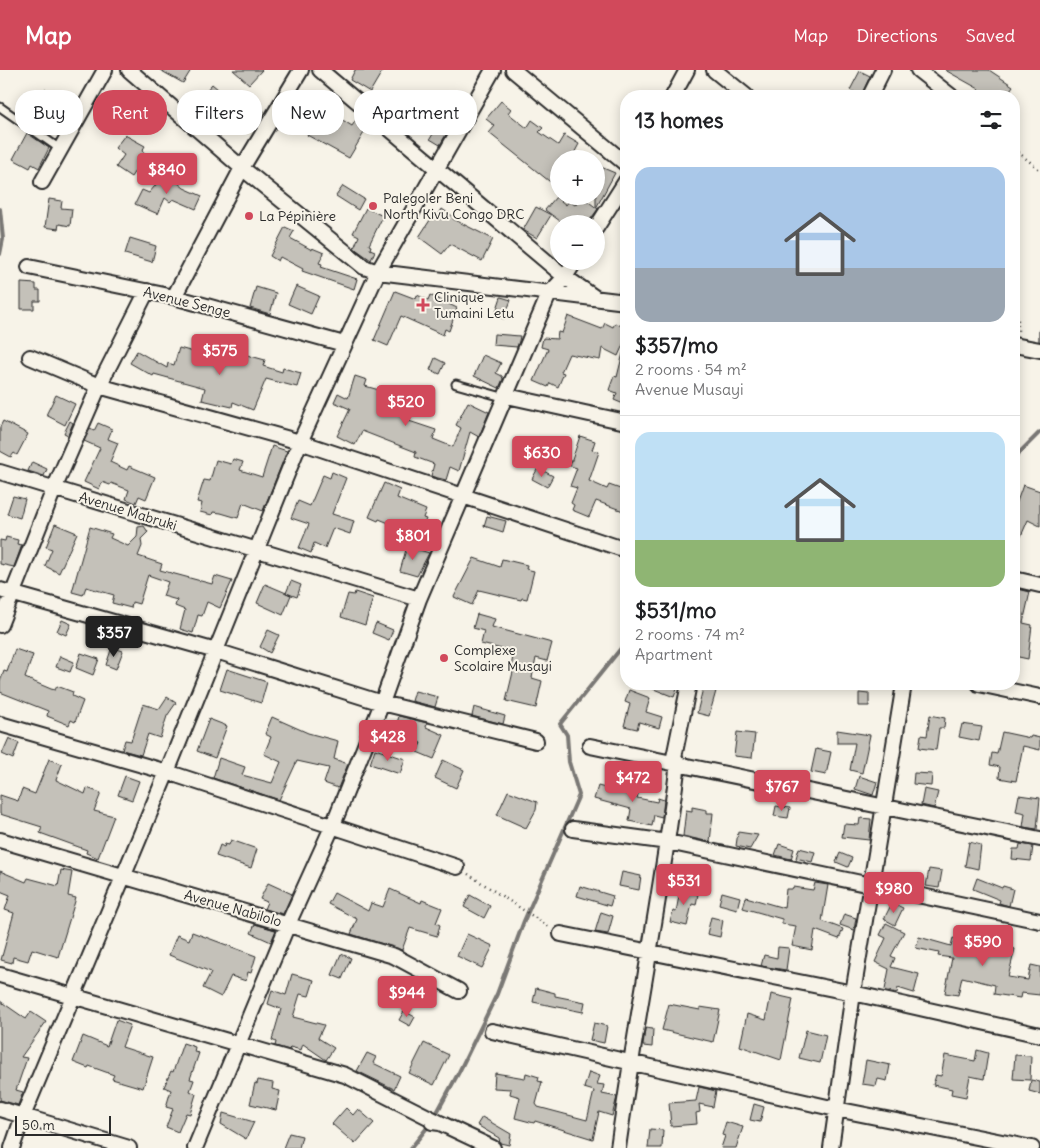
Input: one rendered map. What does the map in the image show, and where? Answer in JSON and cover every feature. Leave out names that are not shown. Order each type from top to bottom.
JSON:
[{"type":"street","points":[[42,182],[105,70]]},
{"type":"street","points":[[129,70],[242,168],[364,267],[378,272],[620,301]]},
{"type":"street","points":[[174,297],[242,168],[301,70]]},
{"type":"street","points":[[320,70],[564,278],[596,298]]},
{"type":"street","points":[[12,1148],[23,1116],[167,772],[300,442],[378,272],[493,70]]},
{"type":"street","points":[[513,70],[620,159]]},
{"type":"street","points":[[676,90],[687,70]]},
{"type":"street","points":[[714,70],[739,90]]},
{"type":"street","points":[[873,90],[883,70]]},
{"type":"street","points":[[918,70],[943,90]]},
{"type":"street","points":[[604,215],[620,190]]},
{"type":"street","name":"Avenue Senge","points":[[29,267],[174,297],[344,344]]},
{"type":"street","points":[[195,1148],[288,924],[334,825],[382,703],[419,599],[507,397],[549,294],[569,270]]},
{"type":"street","points":[[0,625],[6,591],[99,386],[147,291]]},
{"type":"street","points":[[1020,347],[1037,349]]},
{"type":"street","points":[[30,357],[99,386],[300,442],[620,548]]},
{"type":"street","points":[[507,397],[620,421]]},
{"type":"street","name":"Avenue Mabruki","points":[[0,472],[419,599]]},
{"type":"street","points":[[1020,580],[1040,585]]},
{"type":"street","points":[[6,591],[216,651],[382,703],[536,740]]},
{"type":"street","points":[[618,1148],[630,1060],[668,842],[675,763],[688,690]]},
{"type":"street","points":[[831,1148],[853,993],[903,690]]},
{"type":"street","points":[[1007,690],[1040,697]]},
{"type":"street","points":[[0,724],[167,772],[334,825],[457,867]]},
{"type":"street","points":[[590,746],[883,805],[1040,839]]},
{"type":"street","points":[[573,829],[668,842],[1040,921]]},
{"type":"street","name":"Avenue Nabilolo","points":[[0,840],[394,956],[459,991]]},
{"type":"street","points":[[561,934],[648,954],[853,993],[1040,1035]]},
{"type":"street","points":[[0,975],[345,1075],[493,1148]]},
{"type":"street","points":[[492,1031],[630,1060],[836,1109],[1032,1148]]},
{"type":"street","points":[[0,1109],[128,1148]]},
{"type":"lane","points":[[0,107],[60,149]]},
{"type":"lane","points":[[456,384],[507,397]]},
{"type":"path","points":[[1020,154],[1040,170]]},
{"type":"path","points":[[457,867],[561,934]]},
{"type":"building","points":[[160,70],[191,70],[183,83]]},
{"type":"building","points":[[233,70],[262,70],[249,84]]},
{"type":"building","points":[[355,70],[383,70],[371,90],[367,90],[350,80]]},
{"type":"building","points":[[945,70],[989,70],[1013,86],[1010,90],[979,89]]},
{"type":"building","points":[[860,71],[870,76],[864,90],[850,90]]},
{"type":"building","points":[[212,84],[219,90],[207,90]]},
{"type":"building","points":[[501,101],[511,109],[508,113],[527,128],[532,120],[543,128],[539,132],[558,145],[564,135],[579,144],[576,150],[550,150],[550,182],[489,133],[495,126],[486,119]]},
{"type":"building","points":[[344,121],[352,126],[354,123],[354,135],[363,135],[349,158],[307,135],[344,135]]},
{"type":"building","points":[[26,135],[30,135],[49,148],[39,168],[32,164],[30,168],[13,159]]},
{"type":"building","points":[[125,135],[145,146],[142,151],[146,154],[131,177],[116,167],[124,155],[115,148]]},
{"type":"building","points":[[432,135],[446,135],[440,145],[430,139]]},
{"type":"building","points":[[605,169],[615,173],[605,191]]},
{"type":"building","points":[[166,173],[184,188],[202,196],[196,209],[173,199],[170,202],[165,198],[158,214],[135,204],[142,190],[149,193]]},
{"type":"building","points":[[343,186],[364,199],[358,210],[336,196]]},
{"type":"building","points":[[49,199],[62,201],[61,208],[72,209],[70,226],[59,224],[58,229],[45,227]]},
{"type":"building","points":[[550,204],[593,205],[598,209],[594,215],[552,215],[545,210]]},
{"type":"building","points":[[536,207],[551,215],[537,238],[523,230]]},
{"type":"building","points":[[366,208],[383,216],[369,245],[371,246],[370,249],[375,251],[371,260],[354,248],[359,236],[353,233]]},
{"type":"building","points":[[442,209],[454,217],[453,219],[493,239],[482,261],[450,244],[442,254],[419,237],[432,217],[436,219]]},
{"type":"building","points":[[285,227],[294,231],[290,238],[312,250],[312,248],[324,253],[319,263],[322,264],[321,267],[357,279],[354,289],[302,271],[303,269],[280,257],[278,261],[270,256]]},
{"type":"building","points":[[130,238],[156,246],[152,262],[125,254]]},
{"type":"building","points":[[21,283],[36,284],[36,290],[40,290],[40,301],[34,301],[34,309],[21,309]]},
{"type":"building","points":[[296,286],[319,296],[311,314],[288,304]]},
{"type":"building","points":[[256,287],[276,293],[270,314],[250,308]]},
{"type":"building","points":[[395,291],[416,299],[417,295],[428,300],[430,295],[457,308],[449,331],[445,329],[443,335],[401,316],[388,346],[374,340]]},
{"type":"building","points":[[501,297],[511,300],[504,319],[495,315]]},
{"type":"building","points":[[568,316],[602,329],[605,323],[613,327],[615,323],[620,325],[620,352],[618,356],[602,348],[600,360],[569,354],[561,372],[564,373],[558,387],[550,383],[548,387],[534,381],[548,349],[541,347],[543,338],[557,339],[558,332],[562,333]]},
{"type":"building","points":[[494,334],[520,336],[517,347],[493,345]]},
{"type":"building","points":[[179,348],[223,360],[225,354],[234,357],[236,352],[265,360],[263,366],[282,372],[283,368],[301,373],[297,387],[266,379],[253,410],[233,402],[232,407],[202,400],[205,388],[154,374],[153,376],[130,363],[137,351],[167,368],[168,363],[174,365]]},
{"type":"building","points":[[483,355],[501,363],[496,373],[502,376],[503,379],[499,388],[474,376]]},
{"type":"building","points":[[435,358],[445,363],[440,374],[430,370]]},
{"type":"building","points":[[620,365],[620,402],[614,400],[617,393],[609,390],[614,376],[617,377]]},
{"type":"building","points":[[355,376],[367,380],[365,386],[386,392],[384,399],[414,410],[409,421],[436,430],[433,439],[453,447],[461,428],[456,425],[468,402],[489,412],[479,437],[470,432],[459,471],[450,467],[446,480],[434,477],[431,476],[434,464],[415,457],[416,452],[362,431],[355,445],[337,436],[350,409],[334,402],[338,393],[348,398]]},
{"type":"building","points":[[56,395],[75,404],[65,425],[46,415]]},
{"type":"building","points":[[3,421],[28,434],[17,455],[14,453],[11,457],[0,451],[0,427]]},
{"type":"building","points":[[70,421],[73,423],[68,435],[64,433]]},
{"type":"building","points":[[98,423],[112,429],[108,439],[118,443],[110,462],[127,470],[129,466],[155,477],[146,499],[139,496],[136,503],[126,499],[129,490],[111,483],[110,485],[102,482],[99,489],[84,482],[100,448],[84,441],[90,429],[94,431]]},
{"type":"building","points":[[580,436],[595,441],[592,450],[599,452],[589,481],[607,489],[609,485],[620,489],[620,510],[596,501],[589,517],[572,510],[574,505],[571,503],[577,488],[570,486],[577,468],[570,466]]},
{"type":"building","points":[[540,443],[552,447],[547,464],[534,459]]},
{"type":"building","points":[[272,446],[287,451],[263,511],[243,503],[238,518],[221,513],[213,512],[212,515],[200,512],[202,503],[197,502],[204,480],[210,481],[216,460],[231,464],[233,459],[243,462],[240,470],[262,477]]},
{"type":"building","points":[[32,462],[47,469],[44,476],[28,471]]},
{"type":"building","points":[[538,468],[553,476],[547,487],[532,479]]},
{"type":"building","points":[[332,472],[346,478],[332,514],[354,521],[350,534],[333,528],[325,548],[314,543],[311,553],[299,548],[309,524],[291,518],[298,501],[310,506],[323,475],[330,478]]},
{"type":"building","points":[[384,483],[400,490],[397,498],[426,510],[423,518],[426,519],[422,528],[419,526],[416,534],[379,519],[378,521],[369,517]]},
{"type":"building","points":[[1023,485],[1040,491],[1040,526],[1028,520],[1020,538],[1020,493]]},
{"type":"building","points":[[13,496],[25,499],[20,518],[7,514]]},
{"type":"building","points":[[487,516],[506,521],[503,532],[484,526]]},
{"type":"building","points":[[55,524],[77,533],[59,573],[45,566],[52,549],[46,547]]},
{"type":"building","points":[[144,526],[148,532],[141,539],[142,546],[138,556],[162,564],[160,570],[212,584],[215,576],[232,581],[220,608],[207,602],[202,616],[198,615],[193,633],[180,629],[185,610],[175,606],[177,600],[163,596],[168,582],[148,575],[139,604],[132,602],[131,608],[112,603],[114,595],[86,587],[83,595],[72,592],[90,527],[112,534],[110,538],[128,546],[137,537],[138,527]]},
{"type":"building","points":[[6,537],[18,540],[17,544],[22,545],[14,567],[0,564],[0,540],[5,541]]},
{"type":"building","points":[[407,546],[429,553],[417,576],[400,571]]},
{"type":"building","points":[[474,558],[500,567],[502,559],[527,565],[526,569],[534,571],[527,599],[522,598],[521,600],[479,590],[472,605],[454,597]]},
{"type":"building","points":[[291,581],[301,585],[297,597],[286,593]]},
{"type":"building","points":[[265,584],[291,595],[283,615],[257,603]]},
{"type":"building","points":[[1020,590],[1030,592],[1023,623],[1032,625],[1028,659],[1020,657]]},
{"type":"building","points":[[355,592],[373,598],[365,625],[341,617],[348,594],[354,595]]},
{"type":"building","points":[[477,614],[495,619],[492,627],[552,643],[547,661],[536,658],[532,678],[542,681],[536,708],[506,701],[513,672],[510,671],[514,652],[481,644],[484,631],[473,628]]},
{"type":"building","points":[[62,620],[71,624],[66,635],[57,631]]},
{"type":"building","points":[[376,623],[393,630],[389,640],[372,633]]},
{"type":"building","points":[[268,630],[279,635],[270,653],[260,647]]},
{"type":"building","points":[[112,647],[123,651],[116,669],[106,665]]},
{"type":"building","points":[[15,649],[33,655],[25,678],[51,689],[55,690],[57,686],[73,692],[72,696],[83,701],[75,722],[71,720],[69,725],[47,716],[48,711],[0,692],[0,682],[4,671],[7,672]]},
{"type":"building","points":[[81,653],[99,659],[93,675],[76,668]]},
{"type":"building","points":[[60,656],[74,662],[70,672],[56,667]]},
{"type":"building","points":[[227,669],[267,682],[261,703],[220,690]]},
{"type":"building","points":[[629,690],[650,698],[646,712],[662,717],[659,728],[639,722],[637,729],[624,726],[630,704],[625,702]]},
{"type":"building","points":[[656,690],[677,690],[674,697]]},
{"type":"building","points":[[703,690],[716,690],[709,716],[697,713]]},
{"type":"building","points":[[415,691],[438,697],[435,707],[412,701]]},
{"type":"building","points":[[859,693],[869,694],[869,706],[859,706]]},
{"type":"building","points":[[167,697],[176,703],[167,716],[160,738],[148,734],[141,755],[122,750],[125,740],[131,741],[143,704],[159,709]]},
{"type":"building","points":[[474,707],[505,716],[503,724],[472,716]]},
{"type":"building","points":[[930,715],[945,718],[944,728],[939,728],[936,750],[919,748],[921,735],[927,736]]},
{"type":"building","points":[[399,716],[427,723],[426,727],[444,735],[434,759],[417,752],[421,743],[394,734]]},
{"type":"building","points":[[272,717],[308,733],[338,741],[334,759],[348,764],[338,788],[324,783],[329,768],[297,761],[279,800],[213,778],[219,758],[245,767],[242,775],[272,783],[281,762],[264,754],[271,737],[265,734]]},
{"type":"building","points":[[209,719],[227,726],[215,758],[197,751]]},
{"type":"building","points":[[962,724],[982,727],[979,741],[959,737]]},
{"type":"building","points":[[837,730],[870,735],[862,773],[850,770],[855,743],[837,743]]},
{"type":"building","points":[[737,732],[755,734],[752,758],[734,756]]},
{"type":"building","points":[[1002,732],[1030,738],[1031,736],[1040,738],[1040,750],[1023,746],[1016,781],[999,778],[1000,767],[990,765],[992,753],[997,754]]},
{"type":"building","points":[[9,738],[19,743],[13,759],[2,754]]},
{"type":"building","points":[[375,749],[405,759],[400,774],[370,764]]},
{"type":"building","points":[[816,749],[831,752],[826,775],[811,772]]},
{"type":"building","points":[[49,759],[62,764],[56,780],[85,794],[87,788],[101,793],[94,811],[114,816],[98,858],[86,853],[87,850],[40,833],[42,827],[0,814],[0,795],[18,801],[22,789],[35,794]]},
{"type":"building","points":[[443,760],[464,770],[456,788],[435,778]]},
{"type":"building","points":[[914,773],[932,774],[931,786],[913,784]]},
{"type":"building","points":[[125,776],[139,781],[132,800],[118,795]]},
{"type":"building","points":[[859,776],[877,782],[873,795],[855,789]]},
{"type":"building","points":[[630,780],[641,782],[637,798],[657,802],[658,798],[664,800],[662,817],[654,815],[652,826],[629,821],[631,809],[594,799],[598,786],[627,794]]},
{"type":"building","points":[[924,789],[938,792],[934,808],[921,805]]},
{"type":"building","points":[[508,791],[537,802],[536,810],[526,828],[497,815]]},
{"type":"building","points":[[1019,795],[1040,798],[1037,829],[1023,827],[1025,813],[1016,811]]},
{"type":"building","points":[[776,806],[790,808],[788,818],[774,816]]},
{"type":"building","points":[[692,807],[707,810],[707,813],[713,813],[710,842],[683,836],[686,810],[692,811]]},
{"type":"building","points":[[860,818],[871,819],[869,840],[842,837],[844,824],[859,825]]},
{"type":"building","points":[[738,832],[758,835],[750,849],[736,846]]},
{"type":"building","points":[[231,840],[257,849],[251,868],[216,856],[220,845],[224,847],[225,844],[229,845]]},
{"type":"building","points":[[969,842],[981,845],[978,869],[965,866]]},
{"type":"building","points":[[779,844],[794,849],[791,859],[775,855]]},
{"type":"building","points":[[1020,844],[1033,846],[1031,861],[1012,859],[1013,849],[1019,849]]},
{"type":"building","points":[[799,848],[815,852],[812,862],[796,858]]},
{"type":"building","points":[[840,853],[852,858],[848,867],[836,862]]},
{"type":"building","points":[[929,869],[942,871],[939,888],[926,886]]},
{"type":"building","points":[[61,870],[72,872],[68,896],[76,898],[58,957],[32,949],[28,961],[13,957],[12,963],[1,960],[14,913],[5,910],[10,895],[0,891],[0,871],[26,882],[28,878],[58,886]]},
{"type":"building","points":[[622,872],[641,876],[639,890],[619,886]]},
{"type":"building","points":[[977,878],[1002,888],[1003,886],[1013,889],[1009,906],[999,903],[1000,900],[973,889]]},
{"type":"building","points":[[268,883],[292,894],[283,914],[264,909],[267,902],[260,899]]},
{"type":"building","points":[[815,883],[828,885],[822,921],[843,929],[839,939],[815,930],[812,950],[792,946],[796,926],[782,924],[782,919],[743,908],[746,897],[784,908],[786,889],[792,889],[793,887],[813,890]]},
{"type":"building","points":[[681,885],[691,887],[690,893],[698,894],[696,905],[692,904],[687,926],[670,922],[673,911],[676,912]]},
{"type":"building","points":[[580,886],[613,896],[610,906],[577,896]]},
{"type":"building","points":[[390,889],[421,903],[422,900],[442,908],[436,923],[440,925],[437,936],[410,928],[402,950],[351,934],[357,919],[328,904],[334,893],[368,911],[371,903],[383,907]]},
{"type":"building","points":[[722,892],[740,897],[737,909],[719,904]]},
{"type":"building","points":[[470,895],[490,906],[484,918],[464,907]]},
{"type":"building","points":[[892,903],[903,908],[895,925],[884,919]]},
{"type":"building","points":[[601,912],[613,916],[608,934],[595,932]]},
{"type":"building","points":[[844,914],[856,918],[854,930],[840,925]]},
{"type":"building","points":[[711,917],[723,920],[720,937],[707,934]]},
{"type":"building","points":[[886,923],[904,932],[891,956],[895,958],[891,967],[919,974],[914,993],[898,988],[897,993],[885,990],[889,969],[875,962],[886,938],[880,935]]},
{"type":"building","points":[[255,924],[276,930],[271,942],[251,933]]},
{"type":"building","points":[[192,932],[256,956],[251,973],[248,972],[246,981],[231,976],[221,997],[203,988],[211,972],[169,955],[177,935],[189,940]]},
{"type":"building","points":[[467,934],[493,946],[482,968],[457,956]]},
{"type":"building","points":[[919,937],[951,946],[953,938],[964,941],[965,938],[995,949],[996,945],[1015,949],[1008,977],[1028,980],[1031,965],[1040,967],[1040,995],[1021,993],[1020,998],[994,994],[995,985],[962,977],[958,995],[945,993],[952,958],[938,956],[939,953],[916,948]]},
{"type":"building","points":[[778,947],[789,948],[786,970],[761,966],[764,955],[777,958]]},
{"type":"building","points":[[341,954],[351,958],[342,979],[332,975]]},
{"type":"building","points":[[292,974],[314,980],[309,996],[300,994],[293,1017],[324,1025],[318,1038],[334,1048],[326,1060],[303,1044],[301,1050],[290,1047],[289,1050],[275,1046],[276,1042],[272,1040],[281,1009],[268,1004],[272,990],[286,995]]},
{"type":"building","points":[[536,988],[555,993],[555,996],[585,1002],[583,1012],[533,1002]]},
{"type":"building","points":[[771,994],[793,999],[781,1060],[740,1046],[747,1014],[766,1020]]},
{"type":"building","points":[[0,1001],[26,1019],[31,1012],[46,1022],[21,1057],[27,1058],[16,1090],[23,1092],[18,1105],[0,1100]]},
{"type":"building","points":[[669,1004],[700,1010],[700,1007],[720,1010],[713,1042],[662,1030]]},
{"type":"building","points":[[404,1011],[415,1017],[410,1026],[399,1020]]},
{"type":"building","points":[[116,1020],[130,1025],[122,1047],[153,1057],[143,1088],[112,1079],[114,1075],[73,1062],[83,1036],[107,1046]]},
{"type":"building","points":[[594,1023],[607,1026],[604,1043],[590,1040]]},
{"type":"building","points":[[645,1028],[653,1029],[652,1047],[643,1046]]},
{"type":"building","points":[[806,1030],[826,1035],[820,1063],[799,1058]]},
{"type":"building","points":[[183,1043],[195,1047],[194,1052],[199,1053],[190,1079],[194,1080],[190,1091],[196,1094],[190,1114],[186,1113],[178,1132],[166,1127],[173,1109],[166,1107],[171,1090],[164,1087],[171,1071],[173,1072]]},
{"type":"building","points":[[424,1043],[449,1055],[434,1085],[409,1073]]},
{"type":"building","points":[[977,1050],[988,1053],[984,1079],[970,1076],[966,1097],[951,1094],[952,1089],[933,1085],[936,1075],[941,1076],[945,1055],[975,1061]]},
{"type":"building","points":[[367,1053],[376,1057],[373,1063],[400,1076],[394,1089],[357,1071]]},
{"type":"building","points":[[1015,1055],[1031,1056],[1030,1080],[1013,1079]]},
{"type":"building","points":[[866,1060],[890,1065],[887,1081],[878,1079],[876,1086],[862,1084]]},
{"type":"building","points":[[589,1072],[600,1076],[597,1084],[604,1085],[602,1094],[617,1097],[612,1116],[599,1112],[593,1139],[535,1121],[534,1123],[515,1118],[520,1097],[510,1094],[511,1089],[494,1088],[495,1073],[525,1078],[526,1073],[539,1077],[538,1081],[542,1082],[536,1104],[538,1107],[587,1120],[594,1091],[584,1088]]},
{"type":"building","points":[[258,1080],[273,1083],[272,1089],[280,1091],[276,1110],[250,1104],[255,1083],[257,1084]]},
{"type":"building","points":[[1031,1080],[1040,1082],[1040,1094],[1029,1091]]},
{"type":"building","points":[[699,1087],[716,1091],[713,1107],[699,1104],[700,1112],[696,1113],[697,1124],[671,1126],[669,1103],[696,1101]]},
{"type":"building","points":[[754,1104],[764,1107],[760,1122],[750,1120]]},
{"type":"building","points":[[346,1108],[353,1115],[358,1109],[374,1123],[355,1144],[332,1124]]},
{"type":"building","points":[[223,1113],[254,1122],[246,1139],[221,1124]]},
{"type":"building","points":[[482,1117],[511,1134],[509,1145],[500,1143],[499,1138],[477,1125]]},
{"type":"building","points":[[726,1122],[743,1127],[736,1148],[721,1148],[725,1136],[722,1135]]},
{"type":"building","points":[[650,1129],[663,1130],[662,1148],[648,1148]]},
{"type":"building","points":[[289,1133],[302,1136],[299,1148],[283,1148]]},
{"type":"waterway","points":[[0,209],[3,239],[0,254]]},
{"type":"waterway","points":[[1040,331],[1040,347]]},
{"type":"waterway","points":[[1020,452],[1040,432]]},
{"type":"waterway","points":[[435,1116],[497,994],[524,921],[579,795],[569,762],[567,735],[560,724],[620,649]]},
{"type":"waterway","points":[[411,1148],[430,1124]]},
{"type":"place","name":"Palegoler Beni North Kivu Congo DRC","points":[[373,206]]},
{"type":"place","name":"La Pépinière","points":[[249,216]]},
{"type":"place","name":"Clinique Tumaini Letu","points":[[423,305]]},
{"type":"place","name":"Complexe Scolaire Musayi","points":[[444,658]]}]
